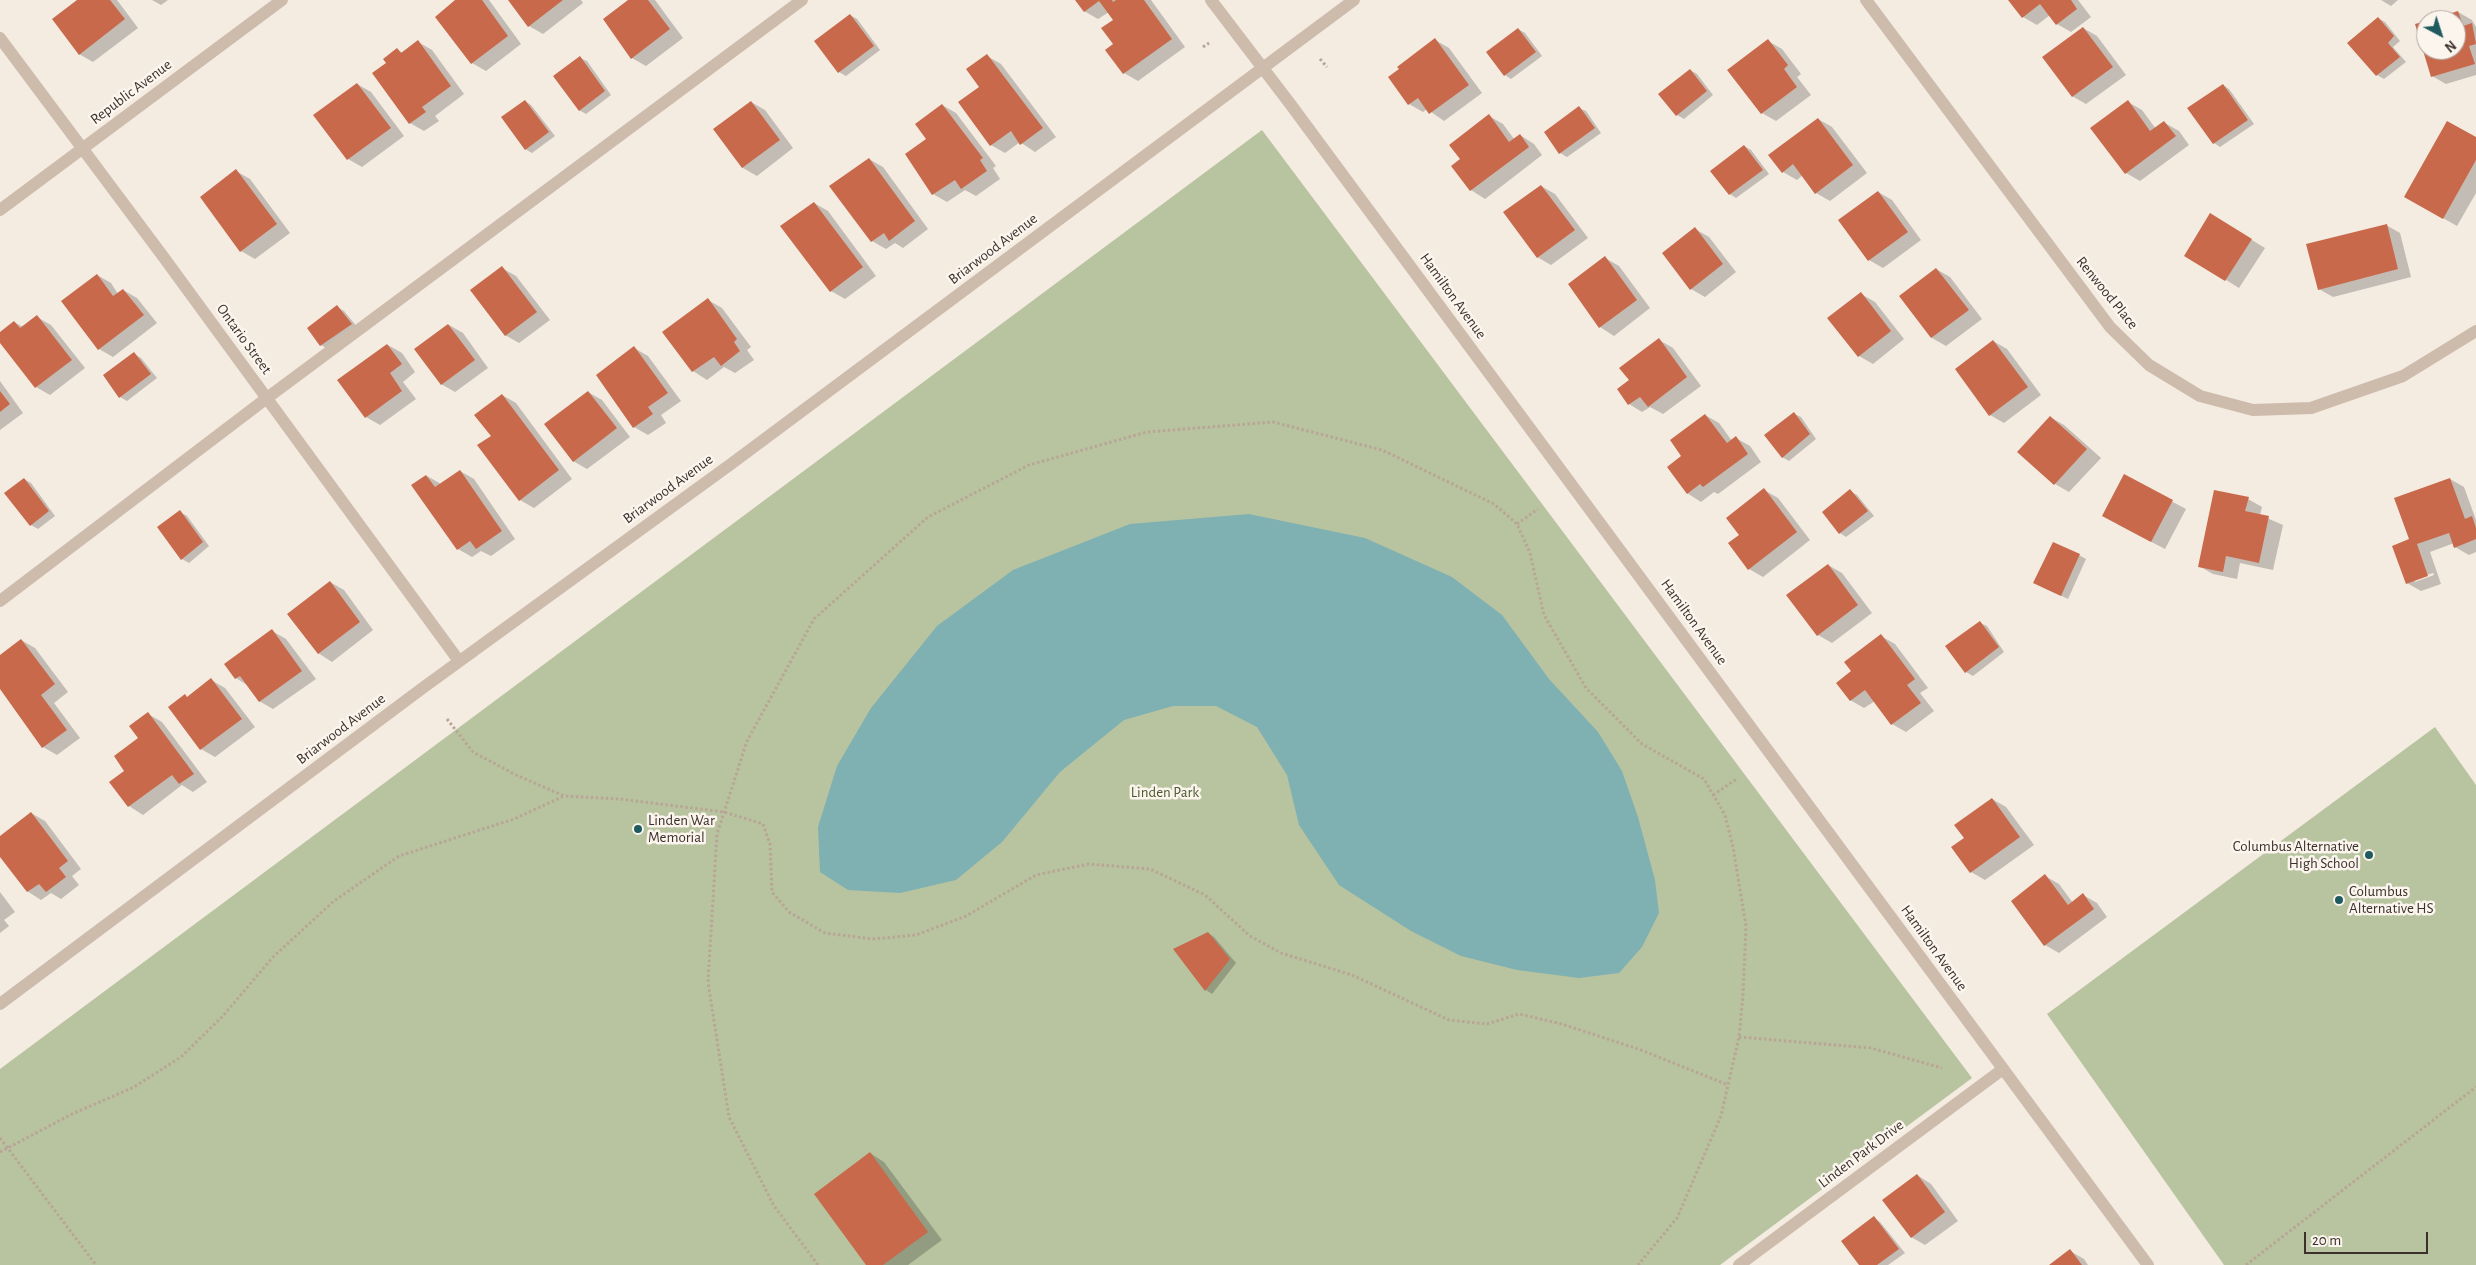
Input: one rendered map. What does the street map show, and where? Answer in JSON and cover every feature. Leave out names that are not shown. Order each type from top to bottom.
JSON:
[{"type":"street","name":"Republic Avenue","points":[[0,210],[282,0]]},
{"type":"street","points":[[0,601],[267,398],[802,0]]},
{"type":"street","name":"Hamilton Avenue","points":[[1211,0],[1264,68],[2148,1265]]},
{"type":"street","name":"Briarwood Avenue","points":[[0,1004],[459,661],[739,458],[1354,0]]},
{"type":"street","name":"Renwood Place","points":[[1866,0],[2110,327],[2149,365],[2200,396],[2253,410],[2311,408],[2404,376],[2476,331]]},
{"type":"street","name":"Ontario Street","points":[[0,38],[83,148],[459,661]]},
{"type":"street","name":"Linden Park Drive","points":[[1739,1265],[2003,1069]]},
{"type":"path","points":[[818,1265],[774,1206],[729,1118],[708,982],[717,834],[747,741],[814,619],[928,517],[1028,465],[1148,432],[1273,422],[1382,450],[1494,504],[1517,524],[1530,554],[1544,615],[1586,688],[1642,744],[1704,779],[1725,815],[1733,847],[1746,926],[1744,995],[1739,1037],[1722,1116],[1677,1218],[1638,1265]]},
{"type":"path","points":[[1517,524],[1538,509]]},
{"type":"path","points":[[447,719],[473,752],[514,774],[564,796],[620,799],[724,812],[763,824],[770,844],[772,892],[789,912],[825,933],[873,939],[916,935],[966,916],[1036,875],[1089,864],[1150,869],[1205,895],[1250,936],[1281,952],[1352,975],[1449,1020],[1486,1024],[1520,1014],[1562,1024],[1641,1050],[1728,1085]]},
{"type":"path","points":[[1713,795],[1738,778]]},
{"type":"path","points":[[0,1152],[134,1087],[182,1057],[222,1017],[273,957],[334,901],[399,856],[514,819],[564,796]]},
{"type":"path","points":[[1739,1037],[1871,1048],[1942,1068]]},
{"type":"path","points":[[2246,1265],[2476,1087]]},
{"type":"path","points":[[0,1138],[96,1265]]},
{"type":"green space","name":"Linden Park","points":[[1262,130],[1972,1078],[1720,1265],[0,1265],[0,1069]]},
{"type":"green space","name":"Columbus Alternative HS","points":[[2435,727],[2476,785],[2476,1265],[2224,1265],[2047,1014]]},
{"type":"water","points":[[1249,514],[1365,538],[1452,577],[1502,615],[1549,679],[1598,732],[1622,771],[1638,817],[1655,880],[1659,913],[1642,947],[1619,973],[1579,978],[1517,970],[1461,956],[1411,931],[1339,885],[1299,825],[1287,775],[1257,727],[1216,706],[1173,706],[1124,720],[1060,772],[1002,842],[956,880],[900,893],[848,890],[820,872],[818,827],[837,766],[871,708],[937,626],[1013,570],[1130,524]]},
{"type":"building","points":[[77,0],[110,0],[125,19],[79,55],[52,19]]},
{"type":"building","points":[[455,0],[482,0],[508,36],[471,64],[435,17]]},
{"type":"building","points":[[508,0],[563,0],[528,27]]},
{"type":"building","points":[[628,0],[648,0],[670,29],[631,59],[603,19]]},
{"type":"building","points":[[1075,0],[1112,0],[1113,2],[1116,0],[1144,0],[1172,39],[1123,74],[1105,50],[1113,44],[1101,28],[1113,20],[1099,1],[1084,12]]},
{"type":"building","points":[[2008,0],[2071,0],[2077,9],[2056,25],[2040,4],[2022,18]]},
{"type":"building","points":[[850,14],[874,46],[838,73],[814,41]]},
{"type":"building","points":[[2378,17],[2394,36],[2388,43],[2400,57],[2376,76],[2347,43]]},
{"type":"building","points":[[2472,23],[2476,44],[2469,46],[2475,64],[2431,77],[2426,60],[2466,60],[2466,25]]},
{"type":"building","points":[[2083,27],[2113,67],[2072,97],[2042,57]]},
{"type":"building","points":[[1518,28],[1536,52],[1504,76],[1486,52]]},
{"type":"building","points":[[1435,38],[1469,85],[1429,114],[1418,98],[1408,105],[1388,77],[1399,69],[1397,67]]},
{"type":"building","points":[[1768,39],[1788,65],[1784,69],[1797,87],[1761,114],[1727,70]]},
{"type":"building","points":[[418,40],[451,86],[422,107],[426,112],[409,124],[372,73],[386,63],[383,59],[397,48],[401,53]]},
{"type":"building","points":[[987,54],[1043,128],[1020,145],[1011,131],[990,146],[958,102],[979,87],[966,69]]},
{"type":"building","points":[[580,56],[605,91],[579,111],[553,76]]},
{"type":"building","points":[[1690,69],[1707,91],[1676,116],[1658,94]]},
{"type":"building","points":[[357,83],[391,128],[347,160],[313,115]]},
{"type":"building","points":[[2223,84],[2248,120],[2213,144],[2187,108]]},
{"type":"building","points":[[525,100],[549,132],[525,150],[501,117]]},
{"type":"building","points":[[2128,100],[2150,131],[2164,121],[2176,136],[2125,174],[2090,128]]},
{"type":"building","points":[[751,101],[780,140],[742,168],[713,129]]},
{"type":"building","points":[[942,104],[983,158],[980,160],[987,171],[961,189],[955,180],[932,195],[905,154],[926,139],[915,124]]},
{"type":"building","points":[[1579,106],[1595,128],[1559,154],[1544,132]]},
{"type":"building","points":[[1489,114],[1509,142],[1520,134],[1529,147],[1470,191],[1451,166],[1460,159],[1449,145]]},
{"type":"building","points":[[1818,118],[1853,165],[1815,194],[1793,164],[1782,173],[1768,155]]},
{"type":"building","points":[[2447,121],[2476,137],[2476,160],[2443,219],[2404,197]]},
{"type":"building","points":[[1744,145],[1763,170],[1729,195],[1710,171]]},
{"type":"building","points":[[869,158],[915,221],[889,241],[884,233],[871,242],[829,186]]},
{"type":"building","points":[[236,169],[277,224],[240,252],[200,197]]},
{"type":"building","points":[[1541,185],[1575,230],[1537,258],[1503,212]]},
{"type":"building","points":[[1878,191],[1908,232],[1868,261],[1838,220]]},
{"type":"building","points":[[814,202],[863,267],[830,292],[780,226]]},
{"type":"building","points":[[2210,213],[2252,239],[2225,281],[2184,256]]},
{"type":"building","points":[[2387,224],[2398,269],[2318,290],[2306,244]]},
{"type":"building","points":[[1695,227],[1723,264],[1690,290],[1662,253]]},
{"type":"building","points":[[1605,256],[1637,300],[1599,328],[1568,284]]},
{"type":"building","points":[[502,266],[537,312],[505,336],[470,290]]},
{"type":"building","points":[[1936,268],[1969,310],[1931,338],[1899,296]]},
{"type":"building","points":[[97,274],[113,296],[123,289],[144,315],[98,350],[61,301]]},
{"type":"building","points":[[1861,292],[1891,331],[1858,357],[1827,318]]},
{"type":"building","points":[[708,298],[737,339],[734,342],[740,351],[721,366],[714,357],[692,372],[662,332]]},
{"type":"building","points":[[337,305],[352,324],[320,346],[307,328]]},
{"type":"building","points":[[37,315],[72,360],[35,388],[0,343],[0,332],[14,321],[20,328]]},
{"type":"building","points":[[448,324],[475,360],[441,385],[414,349]]},
{"type":"building","points":[[1659,338],[1687,377],[1648,407],[1640,397],[1628,405],[1617,389],[1629,380],[1619,368]]},
{"type":"building","points":[[1993,340],[2028,387],[1989,416],[1955,369]]},
{"type":"building","points":[[387,344],[402,364],[390,373],[402,391],[365,418],[337,380]]},
{"type":"building","points":[[634,346],[668,393],[648,407],[653,414],[633,428],[596,375]]},
{"type":"building","points":[[134,352],[151,374],[119,398],[103,375]]},
{"type":"building","points":[[0,391],[10,404],[0,412]]},
{"type":"building","points":[[588,391],[617,428],[573,462],[544,424]]},
{"type":"building","points":[[502,394],[559,470],[519,501],[477,445],[491,436],[474,415]]},
{"type":"building","points":[[1794,412],[1810,434],[1782,458],[1764,435]]},
{"type":"building","points":[[1705,414],[1727,443],[1736,436],[1748,454],[1703,487],[1700,484],[1687,494],[1667,467],[1681,456],[1670,440]]},
{"type":"building","points":[[2050,416],[2087,449],[2054,485],[2017,452]]},
{"type":"building","points":[[460,470],[502,531],[476,549],[470,541],[457,550],[411,485],[426,475],[435,487]]},
{"type":"building","points":[[2124,474],[2173,500],[2151,542],[2102,516]]},
{"type":"building","points":[[24,478],[49,511],[30,526],[4,493]]},
{"type":"building","points":[[2450,478],[2465,519],[2472,516],[2476,528],[2476,539],[2454,548],[2449,533],[2417,544],[2428,576],[2406,584],[2392,546],[2409,539],[2394,498]]},
{"type":"building","points":[[1764,488],[1797,532],[1748,570],[1728,543],[1739,535],[1726,518]]},
{"type":"building","points":[[1850,489],[1868,511],[1839,534],[1822,512]]},
{"type":"building","points":[[2214,490],[2249,497],[2245,511],[2269,516],[2259,563],[2226,556],[2223,572],[2198,567]]},
{"type":"building","points":[[180,510],[203,542],[181,560],[157,527]]},
{"type":"building","points":[[2053,542],[2080,554],[2061,596],[2033,583]]},
{"type":"building","points":[[1828,564],[1858,605],[1817,636],[1786,595]]},
{"type":"building","points":[[330,581],[360,622],[318,654],[287,614]]},
{"type":"building","points":[[1980,621],[1999,647],[1965,673],[1945,646]]},
{"type":"building","points":[[272,629],[302,671],[259,702],[240,676],[235,679],[224,664]]},
{"type":"building","points":[[1881,634],[1915,679],[1907,685],[1921,703],[1891,725],[1865,690],[1850,701],[1836,683],[1851,671],[1844,662]]},
{"type":"building","points":[[21,639],[55,684],[41,695],[67,730],[42,748],[0,689],[0,655]]},
{"type":"building","points":[[211,678],[242,719],[200,750],[168,707],[185,694],[187,697]]},
{"type":"building","points":[[148,712],[194,774],[179,784],[172,775],[128,807],[109,782],[124,771],[114,756],[138,738],[129,726]]},
{"type":"building","points":[[1992,798],[2020,837],[1970,873],[1951,847],[1964,838],[1954,825]]},
{"type":"building","points":[[31,812],[68,861],[59,868],[66,877],[46,892],[39,884],[27,892],[0,857],[0,836]]},
{"type":"building","points":[[2045,874],[2068,905],[2083,893],[2094,909],[2044,946],[2011,901]]},
{"type":"building","points":[[1208,932],[1230,959],[1205,991],[1173,949]]},
{"type":"building","points":[[870,1152],[928,1232],[883,1265],[866,1265],[814,1194]]},
{"type":"building","points":[[1917,1174],[1945,1212],[1911,1238],[1882,1200]]},
{"type":"building","points":[[1874,1216],[1899,1249],[1877,1265],[1859,1265],[1841,1241]]},
{"type":"building","points":[[2070,1249],[2082,1265],[2049,1265]]},
{"type":"place","name":"Linden War Memorial","points":[[638,829]]},
{"type":"place","name":"Columbus Alternative High School","points":[[2369,855]]},
{"type":"place","name":"Columbus Alternative HS","points":[[2339,900]]}]
